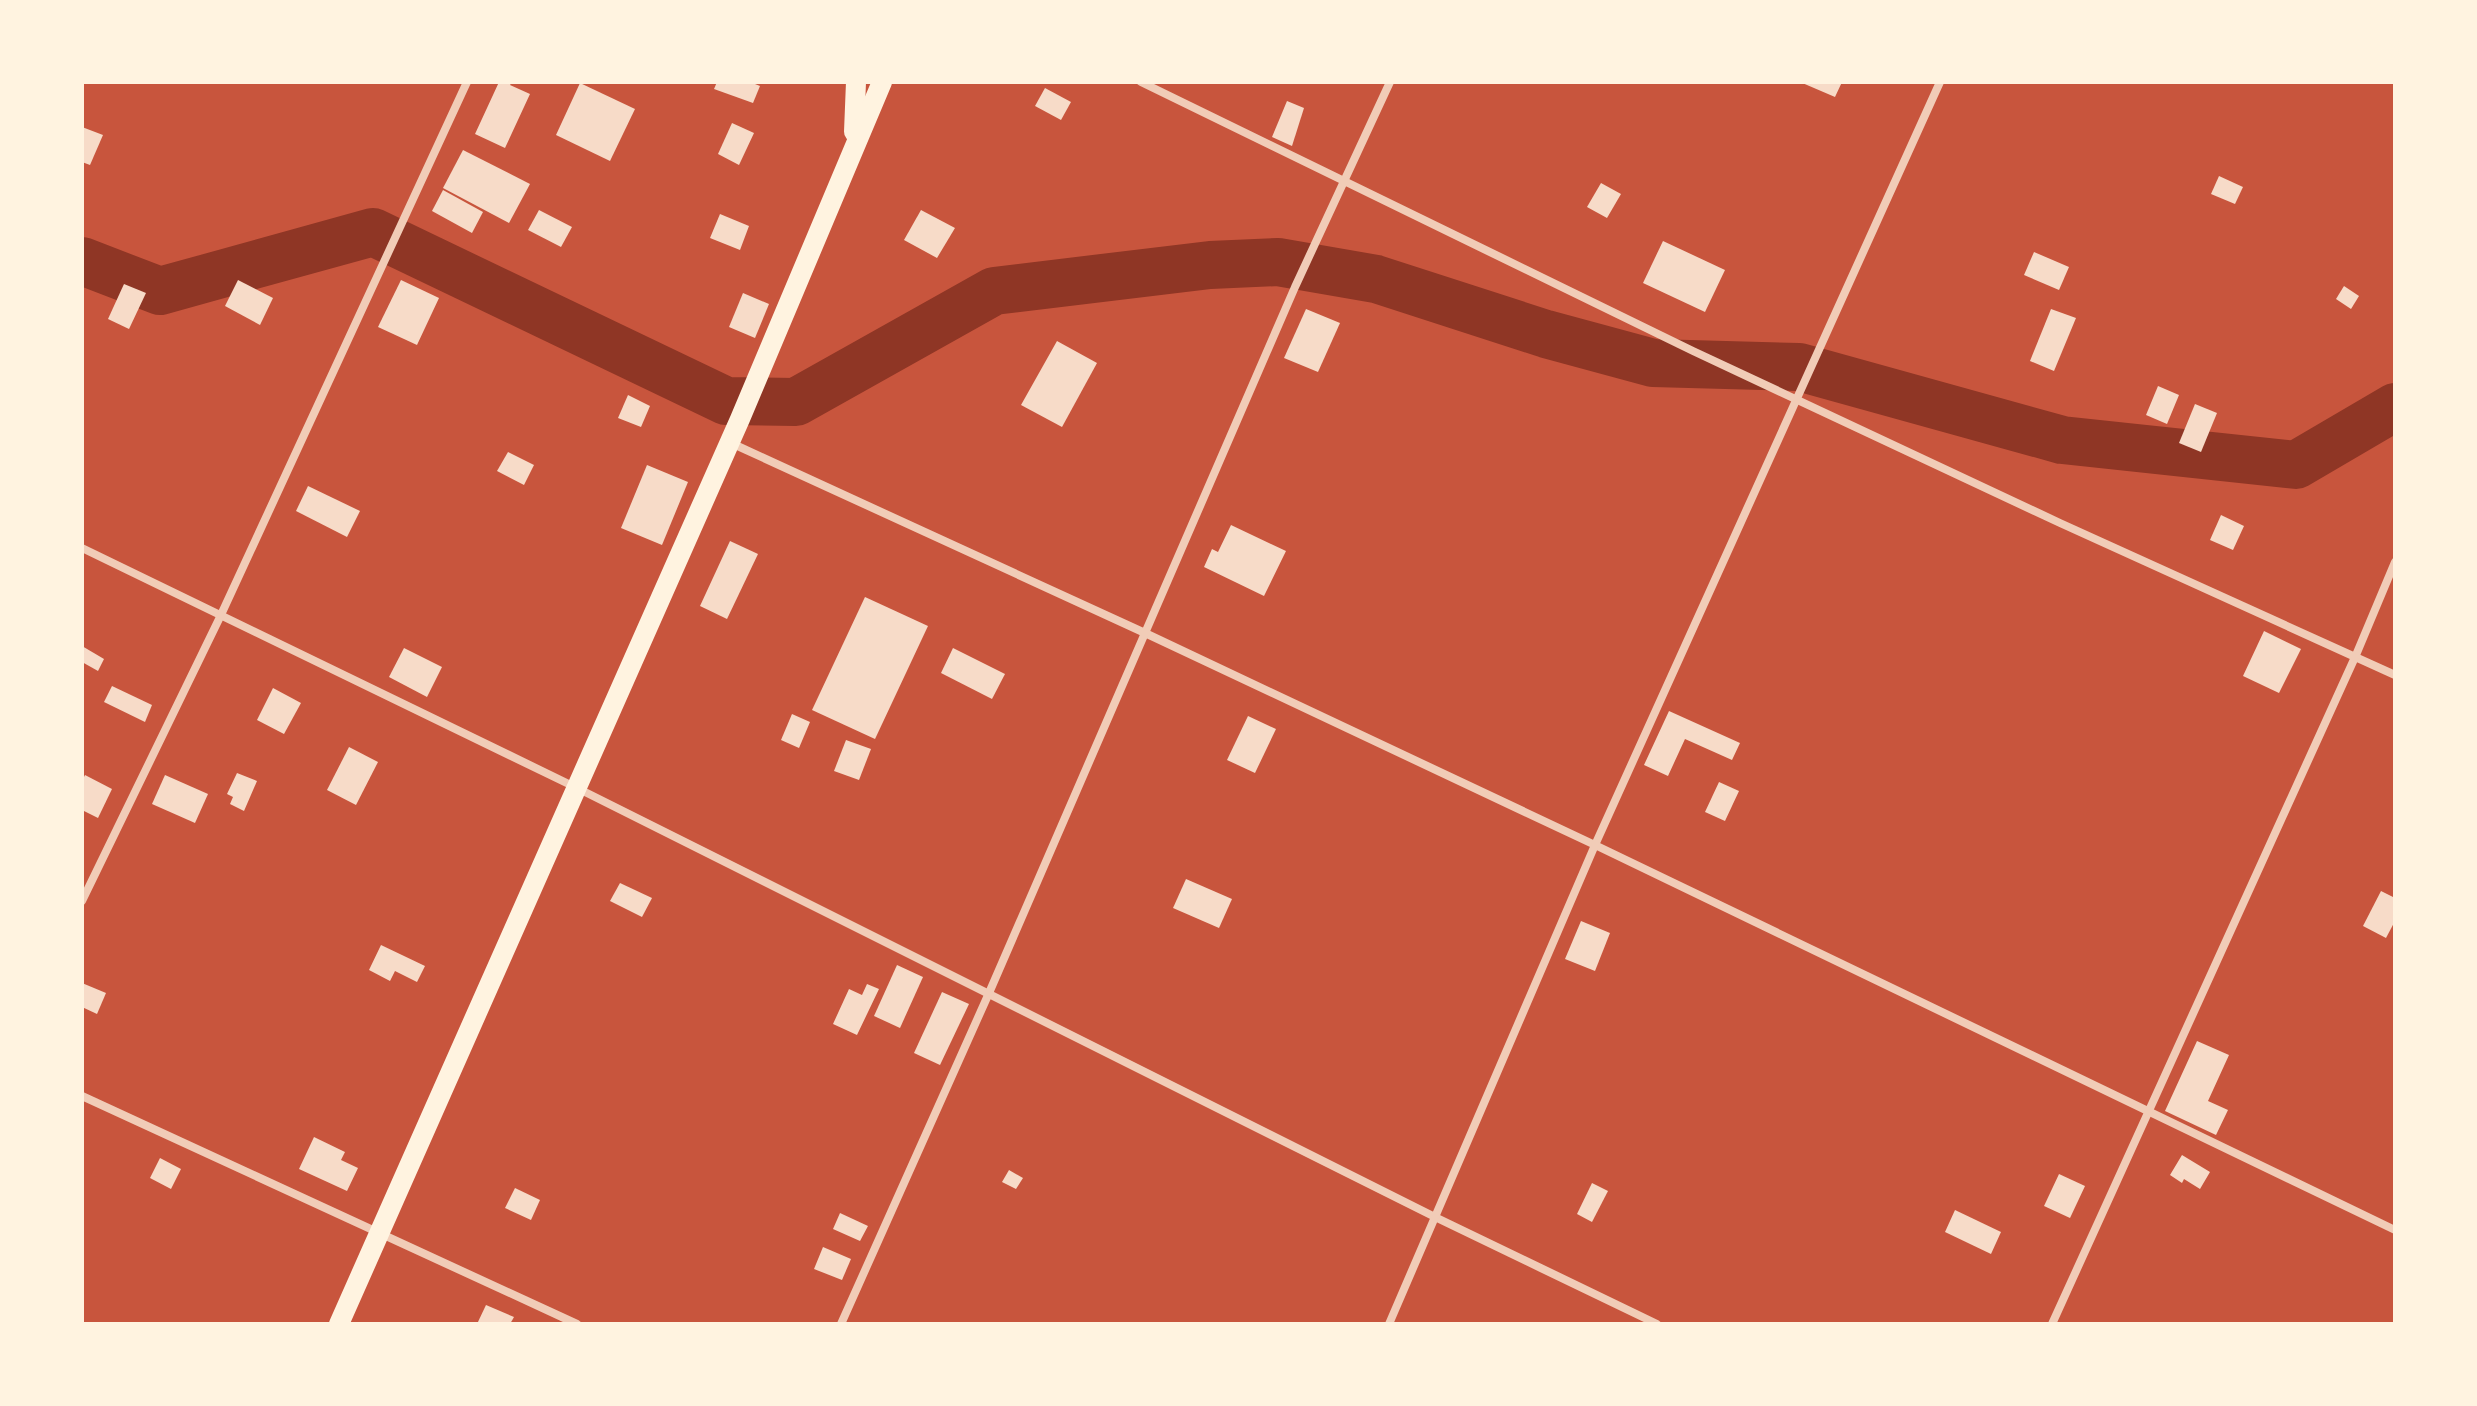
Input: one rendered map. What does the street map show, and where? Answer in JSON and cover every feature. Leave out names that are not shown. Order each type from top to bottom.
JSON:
[{"type":"main road","points":[[854,144],[856,82]]},
{"type":"main road","points":[[339,1324],[730,443],[882,82]]},
{"type":"street","points":[[82,901],[220,617],[467,82]]},
{"type":"street","points":[[1141,82],[1693,351],[2395,675]]},
{"type":"street","points":[[841,1324],[989,993],[1295,287],[1390,82]]},
{"type":"street","points":[[1389,1324],[1595,845],[1940,82]]},
{"type":"street","points":[[730,443],[1145,633],[1595,845],[2148,1114],[2395,1230]]},
{"type":"street","points":[[82,548],[577,788],[1437,1218],[1657,1324]]},
{"type":"street","points":[[2052,1324],[2356,655],[2395,562]]},
{"type":"street","points":[[82,1096],[577,1324]]},
{"type":"building","points":[[499,82],[512,82],[510,85],[530,94],[505,148],[475,134]]},
{"type":"building","points":[[717,82],[750,82],[760,86],[753,103],[714,89]]},
{"type":"building","points":[[1800,82],[1842,82],[1835,97]]},
{"type":"building","points":[[580,83],[635,109],[610,161],[556,135]]},
{"type":"building","points":[[1045,88],[1071,102],[1061,120],[1035,106]]},
{"type":"building","points":[[1287,101],[1304,108],[1292,146],[1272,137]]},
{"type":"building","points":[[732,123],[754,133],[739,165],[718,154]]},
{"type":"building","points":[[82,127],[103,135],[90,165],[82,162]]},
{"type":"building","points":[[463,150],[530,184],[509,223],[443,188]]},
{"type":"building","points":[[2219,176],[2243,187],[2235,204],[2211,194]]},
{"type":"building","points":[[1601,183],[1621,194],[1607,218],[1587,207]]},
{"type":"building","points":[[443,190],[483,212],[472,233],[432,211]]},
{"type":"building","points":[[539,210],[572,227],[561,247],[528,230]]},
{"type":"building","points":[[921,210],[955,228],[937,258],[904,240]]},
{"type":"building","points":[[720,214],[749,226],[740,250],[710,238]]},
{"type":"building","points":[[1663,241],[1725,270],[1705,312],[1643,283]]},
{"type":"building","points":[[2034,252],[2069,267],[2059,290],[2024,275]]},
{"type":"building","points":[[238,280],[273,298],[260,325],[225,306]]},
{"type":"building","points":[[401,280],[439,298],[417,345],[378,327]]},
{"type":"building","points":[[124,284],[146,293],[129,329],[108,319]]},
{"type":"building","points":[[2344,286],[2359,296],[2351,309],[2336,299]]},
{"type":"building","points":[[743,293],[769,304],[755,338],[729,327]]},
{"type":"building","points":[[1306,309],[1340,323],[1318,372],[1284,358]]},
{"type":"building","points":[[2051,309],[2076,318],[2054,371],[2030,361]]},
{"type":"building","points":[[1057,341],[1097,363],[1062,427],[1021,405]]},
{"type":"building","points":[[2158,386],[2179,395],[2167,424],[2146,415]]},
{"type":"building","points":[[628,395],[650,406],[641,427],[618,418]]},
{"type":"building","points":[[2195,404],[2217,413],[2201,452],[2179,443]]},
{"type":"building","points":[[508,452],[534,465],[524,485],[497,471]]},
{"type":"building","points":[[647,465],[688,482],[662,545],[621,528]]},
{"type":"building","points":[[308,486],[360,511],[347,537],[296,511]]},
{"type":"building","points":[[2221,515],[2244,526],[2233,550],[2210,540]]},
{"type":"building","points":[[1231,525],[1286,551],[1264,596],[1204,567],[1212,549],[1218,552]]},
{"type":"building","points":[[730,541],[758,554],[727,619],[700,606]]},
{"type":"building","points":[[865,597],[928,626],[875,739],[812,710]]},
{"type":"building","points":[[2264,631],[2301,649],[2279,693],[2243,676]]},
{"type":"building","points":[[82,646],[104,659],[98,671],[82,662]]},
{"type":"building","points":[[404,648],[442,667],[427,697],[389,677]]},
{"type":"building","points":[[953,648],[1005,674],[992,699],[941,673]]},
{"type":"building","points":[[112,686],[152,705],[145,722],[104,702]]},
{"type":"building","points":[[273,688],[301,703],[284,734],[257,720]]},
{"type":"building","points":[[1669,711],[1740,743],[1732,760],[1685,739],[1668,776],[1644,765]]},
{"type":"building","points":[[792,714],[810,722],[799,748],[781,740]]},
{"type":"building","points":[[1248,716],[1276,729],[1255,773],[1227,760]]},
{"type":"building","points":[[846,740],[871,749],[859,780],[834,771]]},
{"type":"building","points":[[349,747],[378,762],[356,805],[327,790]]},
{"type":"building","points":[[237,773],[257,781],[244,811],[230,804],[233,797],[227,794]]},
{"type":"building","points":[[85,775],[112,789],[98,818],[82,810],[82,781]]},
{"type":"building","points":[[165,775],[208,794],[195,823],[152,804]]},
{"type":"building","points":[[1719,782],[1739,791],[1725,821],[1705,812]]},
{"type":"building","points":[[1186,879],[1232,899],[1219,928],[1173,908]]},
{"type":"building","points":[[620,883],[652,898],[642,917],[610,901]]},
{"type":"building","points":[[2381,891],[2395,898],[2395,921],[2386,938],[2363,926]]},
{"type":"building","points":[[1581,921],[1610,933],[1595,971],[1565,959]]},
{"type":"building","points":[[381,945],[425,966],[417,982],[395,971],[390,981],[369,970]]},
{"type":"building","points":[[897,965],[923,977],[900,1028],[874,1016]]},
{"type":"building","points":[[82,983],[106,993],[97,1014],[82,1007]]},
{"type":"building","points":[[867,984],[879,989],[857,1035],[833,1024],[849,989],[862,995]]},
{"type":"building","points":[[942,992],[969,1004],[940,1065],[914,1053]]},
{"type":"building","points":[[2197,1041],[2229,1055],[2208,1101],[2228,1110],[2216,1135],[2165,1111]]},
{"type":"building","points":[[314,1137],[345,1152],[341,1160],[358,1168],[347,1191],[299,1169]]},
{"type":"building","points":[[2182,1155],[2210,1172],[2200,1189],[2170,1175]]},
{"type":"building","points":[[160,1158],[181,1169],[171,1189],[150,1178]]},
{"type":"building","points":[[1009,1170],[1023,1178],[1016,1189],[1002,1182]]},
{"type":"building","points":[[2059,1174],[2085,1186],[2070,1218],[2044,1206]]},
{"type":"building","points":[[1592,1183],[1608,1191],[1592,1222],[1577,1214]]},
{"type":"building","points":[[515,1188],[540,1200],[531,1220],[505,1208]]},
{"type":"building","points":[[1955,1210],[2001,1232],[1991,1254],[1945,1232]]},
{"type":"building","points":[[840,1213],[868,1226],[860,1241],[833,1229]]},
{"type":"building","points":[[823,1247],[851,1259],[842,1280],[814,1269]]},
{"type":"building","points":[[486,1305],[514,1317],[510,1324],[477,1324]]},
{"type":"waterway","points":[[82,261],[160,291],[373,232],[726,401],[796,402],[994,291],[1210,265],[1278,262],[1376,279],[1546,334],[1653,363],[1799,367],[2062,440],[2296,465],[2395,407]]}]
